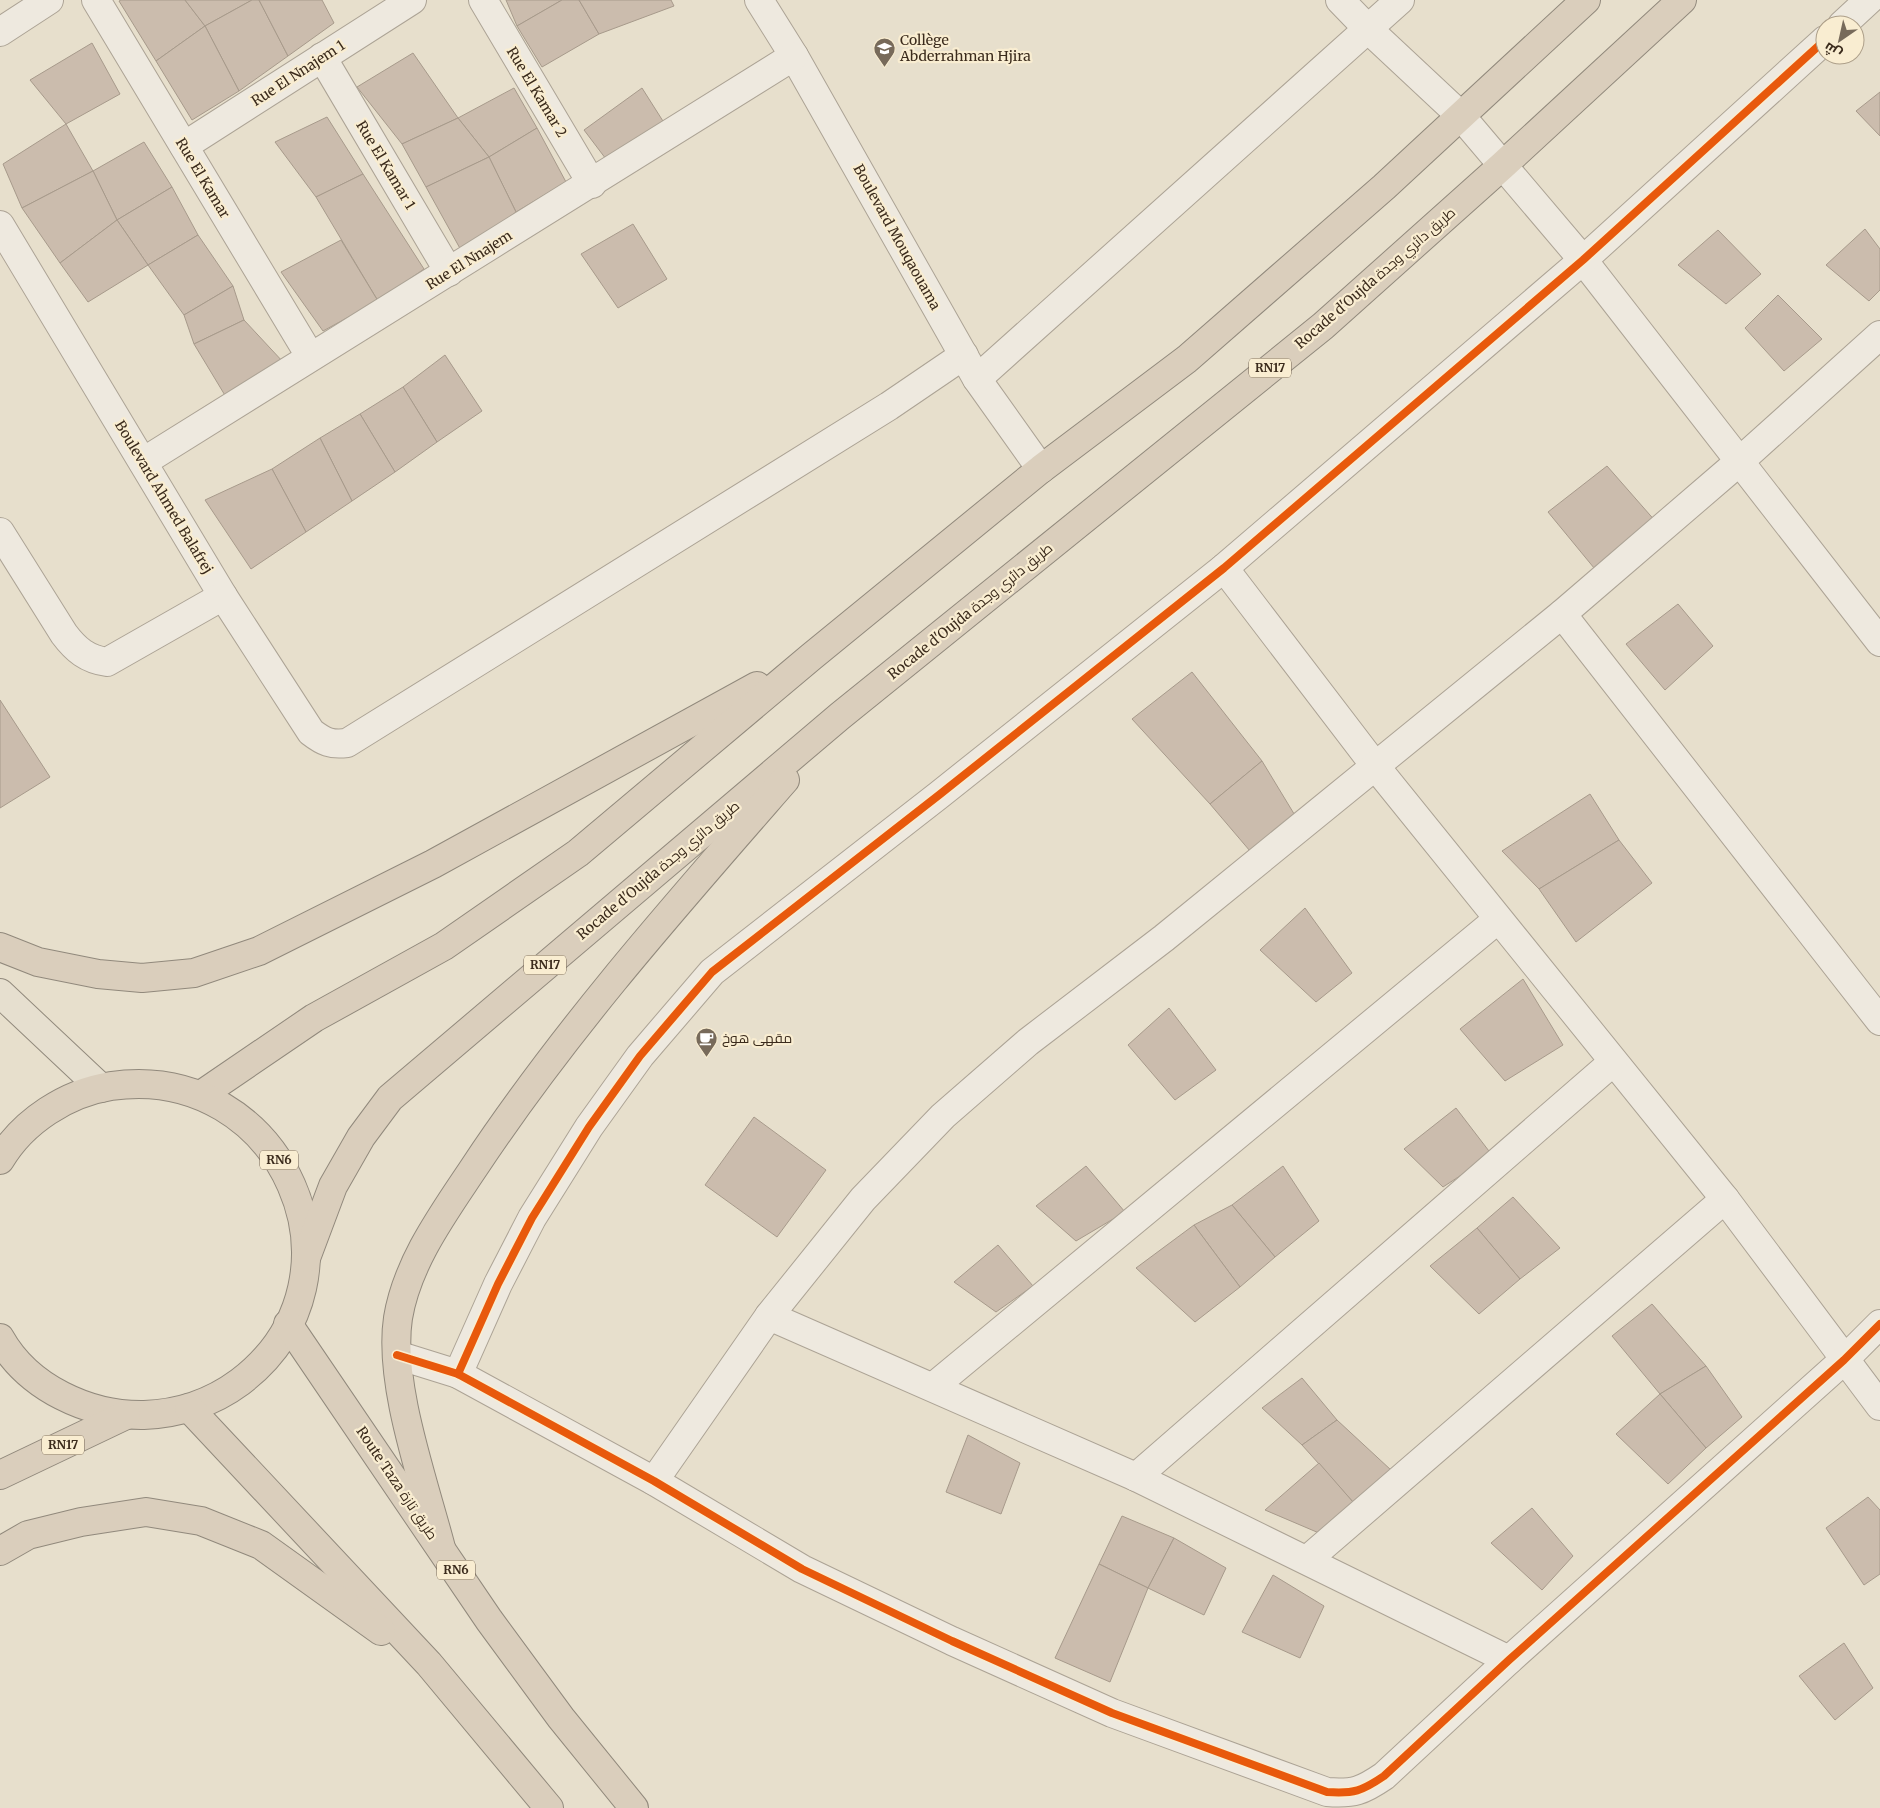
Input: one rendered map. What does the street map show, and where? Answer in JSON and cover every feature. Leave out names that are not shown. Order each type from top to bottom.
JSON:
[{"type":"highway","points":[[201,1095],[314,1018],[444,946],[578,853],[811,657],[1041,470],[1188,359],[1384,187],[1586,0]]},
{"type":"highway","name":"Rocade d'Oujda طريق دائري وجدة","points":[[306,1258],[334,1186],[361,1137],[390,1098],[840,716],[1323,326],[1502,166],[1682,0]]},
{"type":"highway","points":[[0,947],[38,962],[98,974],[142,978],[194,973],[259,951],[433,864],[811,657]]},
{"type":"highway","points":[[441,1548],[402,1394],[397,1356],[398,1320],[402,1296],[414,1267],[442,1214],[545,1065],[709,868],[840,716]]},
{"type":"highway","name":"RN6","points":[[0,1338],[28,1372],[57,1393],[90,1408],[126,1415],[158,1415],[189,1408],[229,1390],[268,1356],[288,1324],[300,1292],[306,1258],[305,1232],[300,1207],[292,1183],[279,1160],[264,1140],[245,1122],[201,1095],[151,1084],[126,1084],[101,1088],[72,1098],[45,1113],[21,1132],[1,1157]]},
{"type":"highway","name":"Route Taza طريق تازة","points":[[288,1324],[489,1620],[560,1718],[634,1808]]},
{"type":"highway","points":[[189,1408],[429,1664],[549,1808]]},
{"type":"highway","name":"RN17","points":[[0,1475],[126,1415]]},
{"type":"highway","points":[[0,1552],[28,1535],[81,1522],[146,1512],[201,1522],[261,1545],[429,1664]]},
{"type":"main road","points":[[0,993],[101,1088]]},
{"type":"street","points":[[0,32],[49,0]]},
{"type":"street","name":"Rue El Kamar","points":[[96,0],[310,356]]},
{"type":"street","name":"Rue El Nnajem 1","points":[[184,146],[412,0]]},
{"type":"street","name":"Rue El Kamar 2","points":[[483,0],[592,184]]},
{"type":"street","name":"Boulevard Mouqaouama","points":[[759,0],[794,56],[976,379],[1041,470]]},
{"type":"street","points":[[1340,0],[1460,116],[1583,260],[1880,642]]},
{"type":"street","points":[[976,379],[1400,0]]},
{"type":"street","points":[[1853,15],[1869,0]]},
{"type":"street","points":[[458,1374],[498,1284],[532,1218],[584,1135],[640,1056],[712,972],[939,796],[1224,568],[1583,260],[1815,49]]},
{"type":"street","name":"Rue El Nnajem","points":[[143,462],[310,356],[592,184],[794,56]]},
{"type":"street","name":"Rue El Kamar 1","points":[[322,58],[449,272]]},
{"type":"street","name":"Boulevard Ahmed Balafrej","points":[[0,225],[223,596],[311,732],[322,741],[334,744],[347,743],[889,406],[964,355]]},
{"type":"street","points":[[654,1481],[769,1316],[863,1199],[943,1116],[1028,1042],[1164,938],[1562,614],[1740,461],[1880,335]]},
{"type":"street","points":[[0,532],[74,648],[92,660],[107,662],[223,596]]},
{"type":"street","points":[[1224,568],[1376,767],[1497,920],[1725,1199],[1880,1406]]},
{"type":"street","points":[[1562,614],[1880,1021]]},
{"type":"street","points":[[934,1387],[1497,920]]},
{"type":"street","points":[[1136,1477],[1613,1062]]},
{"type":"street","points":[[1307,1560],[1725,1199]]},
{"type":"street","points":[[769,1316],[1136,1477],[1509,1660]]},
{"type":"street","points":[[397,1356],[458,1374],[654,1481],[802,1569],[952,1641],[1112,1713],[1327,1792],[1349,1794],[1364,1789],[1384,1776],[1509,1660],[1844,1360],[1880,1324]]},
{"type":"building","points":[[185,0],[205,26],[156,61],[119,1]]},
{"type":"building","points":[[185,0],[252,0],[205,26]]},
{"type":"building","points":[[252,0],[259,0],[288,56],[239,91],[205,26]]},
{"type":"building","points":[[259,0],[322,0],[334,23],[288,56]]},
{"type":"building","points":[[506,0],[562,0],[517,26]]},
{"type":"building","points":[[562,0],[579,0],[599,34],[542,67],[517,26]]},
{"type":"building","points":[[579,0],[671,0],[674,6],[599,34]]},
{"type":"building","points":[[205,26],[239,91],[192,120],[156,61]]},
{"type":"building","points":[[92,43],[120,94],[66,124],[30,80]]},
{"type":"building","points":[[413,53],[458,118],[402,144],[357,87]]},
{"type":"building","points":[[514,88],[537,128],[489,157],[458,118]]},
{"type":"building","points":[[642,88],[668,129],[609,163],[584,130]]},
{"type":"building","points":[[1880,92],[1880,136],[1856,111]]},
{"type":"building","points":[[327,117],[363,174],[316,197],[275,142]]},
{"type":"building","points":[[458,118],[489,157],[426,187],[402,144]]},
{"type":"building","points":[[66,124],[93,171],[22,208],[3,164]]},
{"type":"building","points":[[537,128],[566,182],[516,212],[489,157]]},
{"type":"building","points":[[144,142],[172,187],[117,220],[93,171]]},
{"type":"building","points":[[489,157],[516,212],[462,252],[426,187]]},
{"type":"building","points":[[93,171],[117,220],[60,263],[22,208]]},
{"type":"building","points":[[363,174],[424,269],[378,301],[316,197]]},
{"type":"building","points":[[172,187],[198,235],[148,265],[117,220]]},
{"type":"building","points":[[117,220],[148,265],[88,302],[60,263]]},
{"type":"building","points":[[633,224],[667,279],[618,308],[581,254]]},
{"type":"building","points":[[1865,229],[1880,249],[1880,290],[1869,301],[1826,265]]},
{"type":"building","points":[[1718,230],[1761,274],[1726,304],[1678,265]]},
{"type":"building","points":[[198,235],[233,286],[184,315],[148,265]]},
{"type":"building","points":[[341,240],[378,301],[323,331],[281,272]]},
{"type":"building","points":[[233,286],[244,320],[194,344],[184,315]]},
{"type":"building","points":[[1778,295],[1822,339],[1784,371],[1745,328]]},
{"type":"building","points":[[244,320],[284,363],[226,397],[194,344]]},
{"type":"building","points":[[445,355],[482,411],[437,442],[403,387]]},
{"type":"building","points":[[403,387],[437,442],[395,472],[360,414]]},
{"type":"building","points":[[360,414],[395,472],[352,501],[320,438]]},
{"type":"building","points":[[320,438],[352,501],[306,532],[272,469]]},
{"type":"building","points":[[1607,466],[1657,523],[1599,574],[1548,512]]},
{"type":"building","points":[[272,469],[306,532],[251,569],[205,500]]},
{"type":"building","points":[[1678,604],[1713,646],[1665,690],[1626,644]]},
{"type":"building","points":[[1192,672],[1262,761],[1210,804],[1132,719]]},
{"type":"building","points":[[0,700],[50,777],[0,808]]},
{"type":"building","points":[[1262,761],[1299,822],[1250,851],[1210,804]]},
{"type":"building","points":[[1590,794],[1619,840],[1539,889],[1502,851]]},
{"type":"building","points":[[1619,840],[1652,883],[1576,942],[1539,889]]},
{"type":"building","points":[[1305,908],[1352,973],[1316,1002],[1260,950]]},
{"type":"building","points":[[1523,979],[1563,1045],[1505,1081],[1460,1029]]},
{"type":"building","points":[[1169,1008],[1216,1070],[1175,1100],[1128,1045]]},
{"type":"building","points":[[1456,1108],[1492,1155],[1443,1187],[1404,1149]]},
{"type":"building","points":[[754,1117],[826,1170],[777,1237],[705,1185]]},
{"type":"building","points":[[1086,1166],[1125,1212],[1076,1241],[1036,1206]]},
{"type":"building","points":[[1283,1166],[1319,1221],[1275,1257],[1232,1205]]},
{"type":"building","points":[[1513,1197],[1560,1248],[1520,1279],[1477,1228]]},
{"type":"building","points":[[1232,1205],[1275,1257],[1240,1287],[1194,1225]]},
{"type":"building","points":[[1194,1225],[1240,1287],[1195,1322],[1136,1268]]},
{"type":"building","points":[[1477,1228],[1520,1279],[1479,1314],[1430,1266]]},
{"type":"building","points":[[998,1245],[1033,1286],[996,1312],[954,1282]]},
{"type":"building","points":[[1652,1304],[1706,1366],[1660,1394],[1612,1336]]},
{"type":"building","points":[[1706,1366],[1742,1417],[1706,1448],[1660,1394]]},
{"type":"building","points":[[1302,1378],[1337,1420],[1302,1445],[1262,1408]]},
{"type":"building","points":[[1660,1394],[1706,1448],[1668,1484],[1616,1434]]},
{"type":"building","points":[[1337,1420],[1391,1470],[1353,1502],[1302,1445]]},
{"type":"building","points":[[968,1435],[1020,1463],[1001,1514],[946,1492]]},
{"type":"building","points":[[1319,1463],[1353,1502],[1319,1533],[1265,1510]]},
{"type":"building","points":[[1868,1497],[1880,1510],[1880,1574],[1864,1585],[1826,1528]]},
{"type":"building","points":[[1532,1508],[1573,1556],[1542,1590],[1491,1543]]},
{"type":"building","points":[[1122,1516],[1174,1538],[1148,1588],[1099,1564]]},
{"type":"building","points":[[1174,1538],[1226,1568],[1204,1615],[1148,1588]]},
{"type":"building","points":[[1099,1564],[1148,1588],[1110,1682],[1055,1658]]},
{"type":"building","points":[[1273,1575],[1324,1606],[1300,1658],[1242,1632]]},
{"type":"building","points":[[1844,1643],[1873,1688],[1835,1720],[1799,1676]]},
{"type":"cycle path","points":[[458,1374],[498,1284],[532,1218],[589,1127],[640,1056],[712,972],[939,795],[1224,568],[1583,260],[1815,49]]},
{"type":"cycle path","points":[[397,1355],[458,1374],[654,1481],[802,1569],[952,1641],[1112,1713],[1327,1792],[1351,1792],[1370,1785],[1384,1776],[1509,1660],[1844,1360],[1880,1324]]},
{"type":"place","name":"Collège Abderrahman Hjira","points":[[884,67]]},
{"type":"place","name":"مقهى هوخ","points":[[706,1057]]}]
